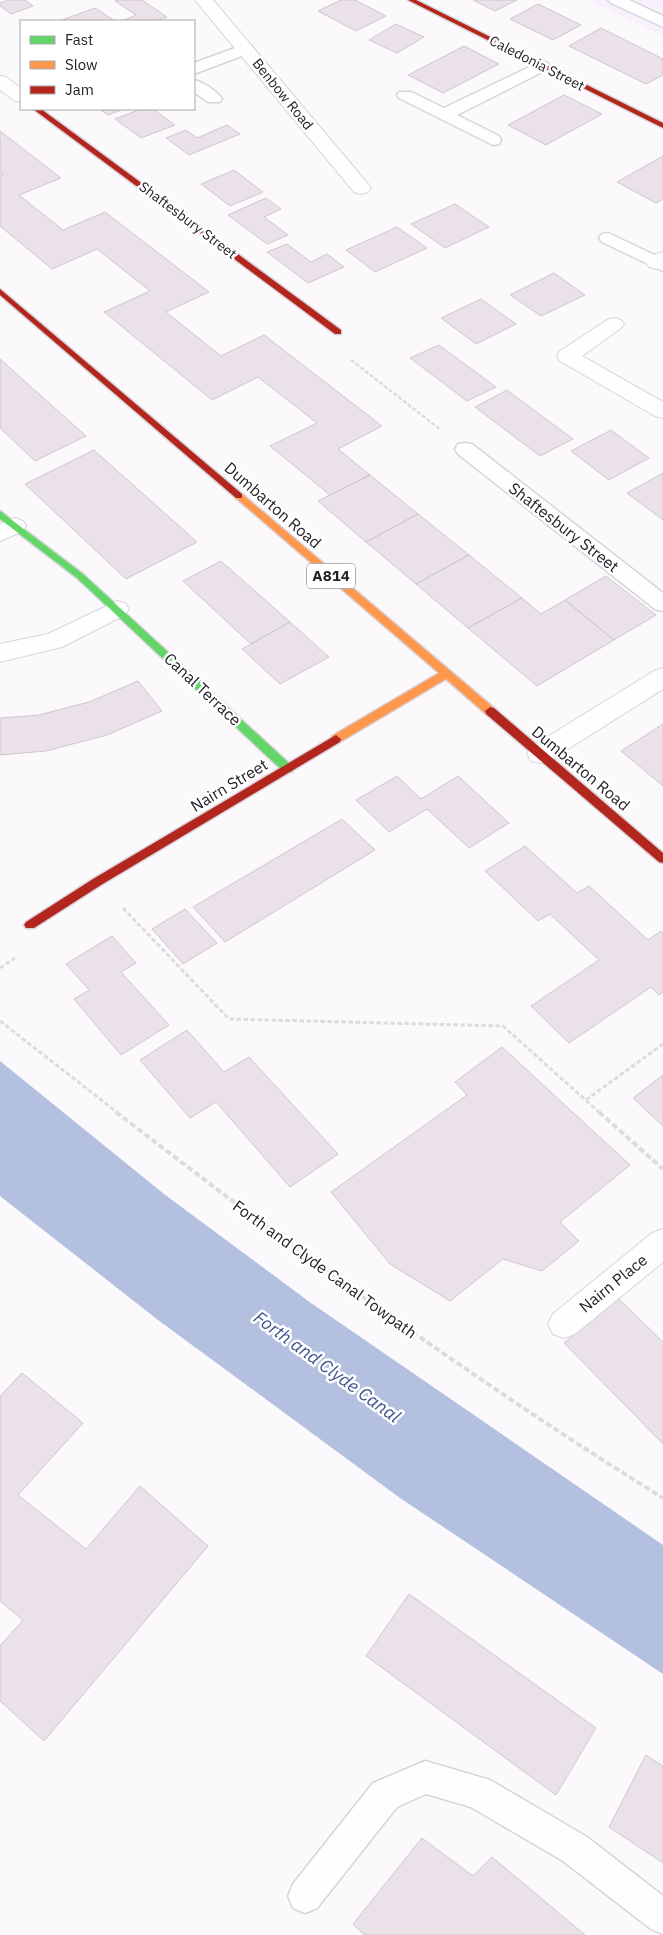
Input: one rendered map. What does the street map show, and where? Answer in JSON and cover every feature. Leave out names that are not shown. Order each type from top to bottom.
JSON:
[{"type":"street","name":"Benbow Road","points":[[204,0],[361,188]]},
{"type":"street","name":"Caledonia Street","points":[[411,0],[663,126]]},
{"type":"street","points":[[0,81],[20,96]]},
{"type":"street","name":"Shaftesbury Street","points":[[38,110],[338,332]]},
{"type":"street","name":"Dumbarton Road","points":[[0,291],[663,858]]},
{"type":"street","points":[[614,324],[566,356],[663,411]]},
{"type":"street","name":"Canal Terrace","points":[[5,524],[80,576],[288,769]]},
{"type":"street","points":[[0,653],[54,641],[117,610]]},
{"type":"street","name":"Nairn Street","points":[[30,925],[97,882],[446,674]]},
{"type":"street","points":[[540,754],[663,677]]},
{"type":"street","name":"Nairn Place","points":[[564,1324],[663,1243]]},
{"type":"lane","points":[[616,0],[663,22]]},
{"type":"lane","points":[[195,69],[246,49]]},
{"type":"lane","points":[[444,115],[542,66]]},
{"type":"lane","points":[[195,86],[214,99]]},
{"type":"lane","points":[[405,95],[493,140]]},
{"type":"lane","points":[[608,238],[661,262]]},
{"type":"lane","name":"Shaftesbury Street","points":[[465,449],[663,604]]},
{"type":"lane","points":[[305,1896],[384,1795],[424,1777],[478,1792],[559,1839],[575,1849],[663,1917]]},
{"type":"path","points":[[338,332],[329,342],[465,449]]},
{"type":"path","points":[[97,882],[229,1019],[503,1026],[663,1169]]},
{"type":"path","name":"Forth and Clyde Canal Towpath","points":[[0,1021],[122,1118],[308,1258],[454,1362],[623,1474],[663,1498]]},
{"type":"path","points":[[586,1100],[663,1044]]},
{"type":"shaded area","points":[[588,0],[663,0],[663,36]]},
{"type":"water","name":"Forth and Clyde Canal","points":[[0,1061],[164,1194],[311,1303],[663,1545],[663,1674],[400,1498],[158,1320],[0,1196]]},
{"type":"building","points":[[8,0],[25,0],[33,6],[11,14],[0,6],[0,3]]},
{"type":"building","points":[[142,0],[167,17],[158,20],[124,20],[136,15],[115,1]]},
{"type":"building","points":[[341,0],[355,0],[386,16],[356,31],[318,11]]},
{"type":"building","points":[[473,0],[517,0],[495,11]]},
{"type":"building","points":[[538,4],[581,25],[553,40],[510,19]]},
{"type":"building","points":[[95,8],[113,20],[62,20]]},
{"type":"building","points":[[396,24],[424,37],[397,53],[369,40]]},
{"type":"building","points":[[601,28],[663,59],[663,75],[646,84],[569,46]]},
{"type":"building","points":[[464,46],[499,64],[443,93],[408,75]]},
{"type":"building","points":[[564,95],[602,114],[546,145],[508,125]]},
{"type":"building","points":[[100,110],[121,110],[108,115]]},
{"type":"building","points":[[138,110],[154,110],[175,125],[141,138],[115,119]]},
{"type":"building","points":[[227,125],[240,134],[189,155],[166,138],[186,130],[197,138]]},
{"type":"building","points":[[0,131],[61,178],[19,195],[63,230],[105,212],[209,292],[166,312],[221,356],[264,335],[382,426],[338,449],[370,475],[330,495],[270,446],[317,423],[258,377],[212,400],[104,312],[150,291],[97,249],[52,269],[0,226],[0,175],[3,174],[0,172]]},
{"type":"building","points":[[663,156],[663,199],[656,203],[617,182]]},
{"type":"building","points":[[234,170],[263,192],[230,206],[201,184]]},
{"type":"building","points":[[266,198],[281,209],[264,217],[288,235],[267,244],[228,215]]},
{"type":"building","points":[[455,204],[489,227],[445,248],[411,224]]},
{"type":"building","points":[[397,227],[427,248],[375,272],[346,250]]},
{"type":"building","points":[[287,244],[311,262],[327,254],[344,267],[308,283],[267,252]]},
{"type":"building","points":[[554,273],[585,295],[541,316],[510,295]]},
{"type":"building","points":[[481,299],[516,324],[476,344],[441,318]]},
{"type":"building","points":[[439,345],[496,387],[467,401],[410,358]]},
{"type":"building","points":[[0,359],[86,436],[35,461],[0,428]]},
{"type":"building","points":[[507,390],[573,439],[540,456],[475,407]]},
{"type":"building","points":[[611,430],[649,458],[609,480],[571,451]]},
{"type":"building","points":[[94,450],[197,542],[126,579],[25,484]]},
{"type":"building","points":[[663,473],[663,520],[627,493]]},
{"type":"building","points":[[370,475],[418,514],[366,542],[318,501]]},
{"type":"building","points":[[418,514],[469,555],[416,584],[366,542]]},
{"type":"building","points":[[469,555],[522,598],[468,628],[416,584]]},
{"type":"building","points":[[221,561],[290,622],[251,644],[183,581]]},
{"type":"building","points":[[606,576],[656,615],[614,640],[565,600]]},
{"type":"building","points":[[522,598],[541,614],[565,600],[614,640],[537,686],[468,628]]},
{"type":"building","points":[[290,622],[329,657],[280,684],[242,649]]},
{"type":"building","points":[[138,681],[162,711],[107,735],[46,751],[0,755],[0,718],[39,715],[89,702]]},
{"type":"building","points":[[663,724],[663,786],[621,751]]},
{"type":"building","points":[[397,776],[421,799],[458,776],[509,823],[469,848],[427,809],[389,832],[356,800]]},
{"type":"building","points":[[342,819],[375,850],[225,942],[193,907]]},
{"type":"building","points":[[525,846],[577,893],[589,886],[648,940],[661,931],[663,933],[663,992],[659,995],[651,987],[569,1043],[531,1006],[599,960],[550,914],[538,921],[485,871]]},
{"type":"building","points":[[185,909],[217,943],[183,964],[152,929]]},
{"type":"building","points":[[112,936],[136,963],[121,972],[169,1025],[121,1055],[74,999],[89,990],[66,964]]},
{"type":"building","points":[[187,1030],[224,1072],[249,1057],[338,1154],[290,1187],[216,1102],[190,1118],[140,1060]]},
{"type":"building","points":[[502,1047],[630,1165],[560,1222],[579,1241],[542,1271],[503,1259],[450,1301],[390,1264],[331,1192],[467,1095],[455,1082]]},
{"type":"building","points":[[663,1075],[663,1126],[633,1098]]},
{"type":"building","points":[[619,1299],[663,1342],[663,1444],[564,1343]]},
{"type":"building","points":[[22,1373],[83,1423],[18,1495],[86,1549],[140,1486],[208,1546],[44,1741],[0,1701],[0,1646],[23,1620],[0,1601],[0,1396]]},
{"type":"building","points":[[409,1594],[596,1728],[556,1795],[366,1656]]},
{"type":"building","points":[[646,1755],[663,1766],[663,1863],[609,1827]]},
{"type":"building","points":[[422,1838],[473,1876],[492,1857],[585,1935],[364,1935],[353,1924]]},
{"type":"traffic: fast","points":[[0,514],[80,576],[288,769]]},
{"type":"traffic: slow","points":[[239,496],[490,711]]},
{"type":"traffic: slow","points":[[336,739],[446,674]]},
{"type":"traffic: jam","points":[[411,0],[663,126]]},
{"type":"traffic: jam","points":[[38,110],[338,332]]},
{"type":"traffic: jam","points":[[0,291],[239,496]]},
{"type":"traffic: jam","points":[[490,711],[663,859]]},
{"type":"traffic: jam","points":[[30,925],[97,882],[336,739]]}]
